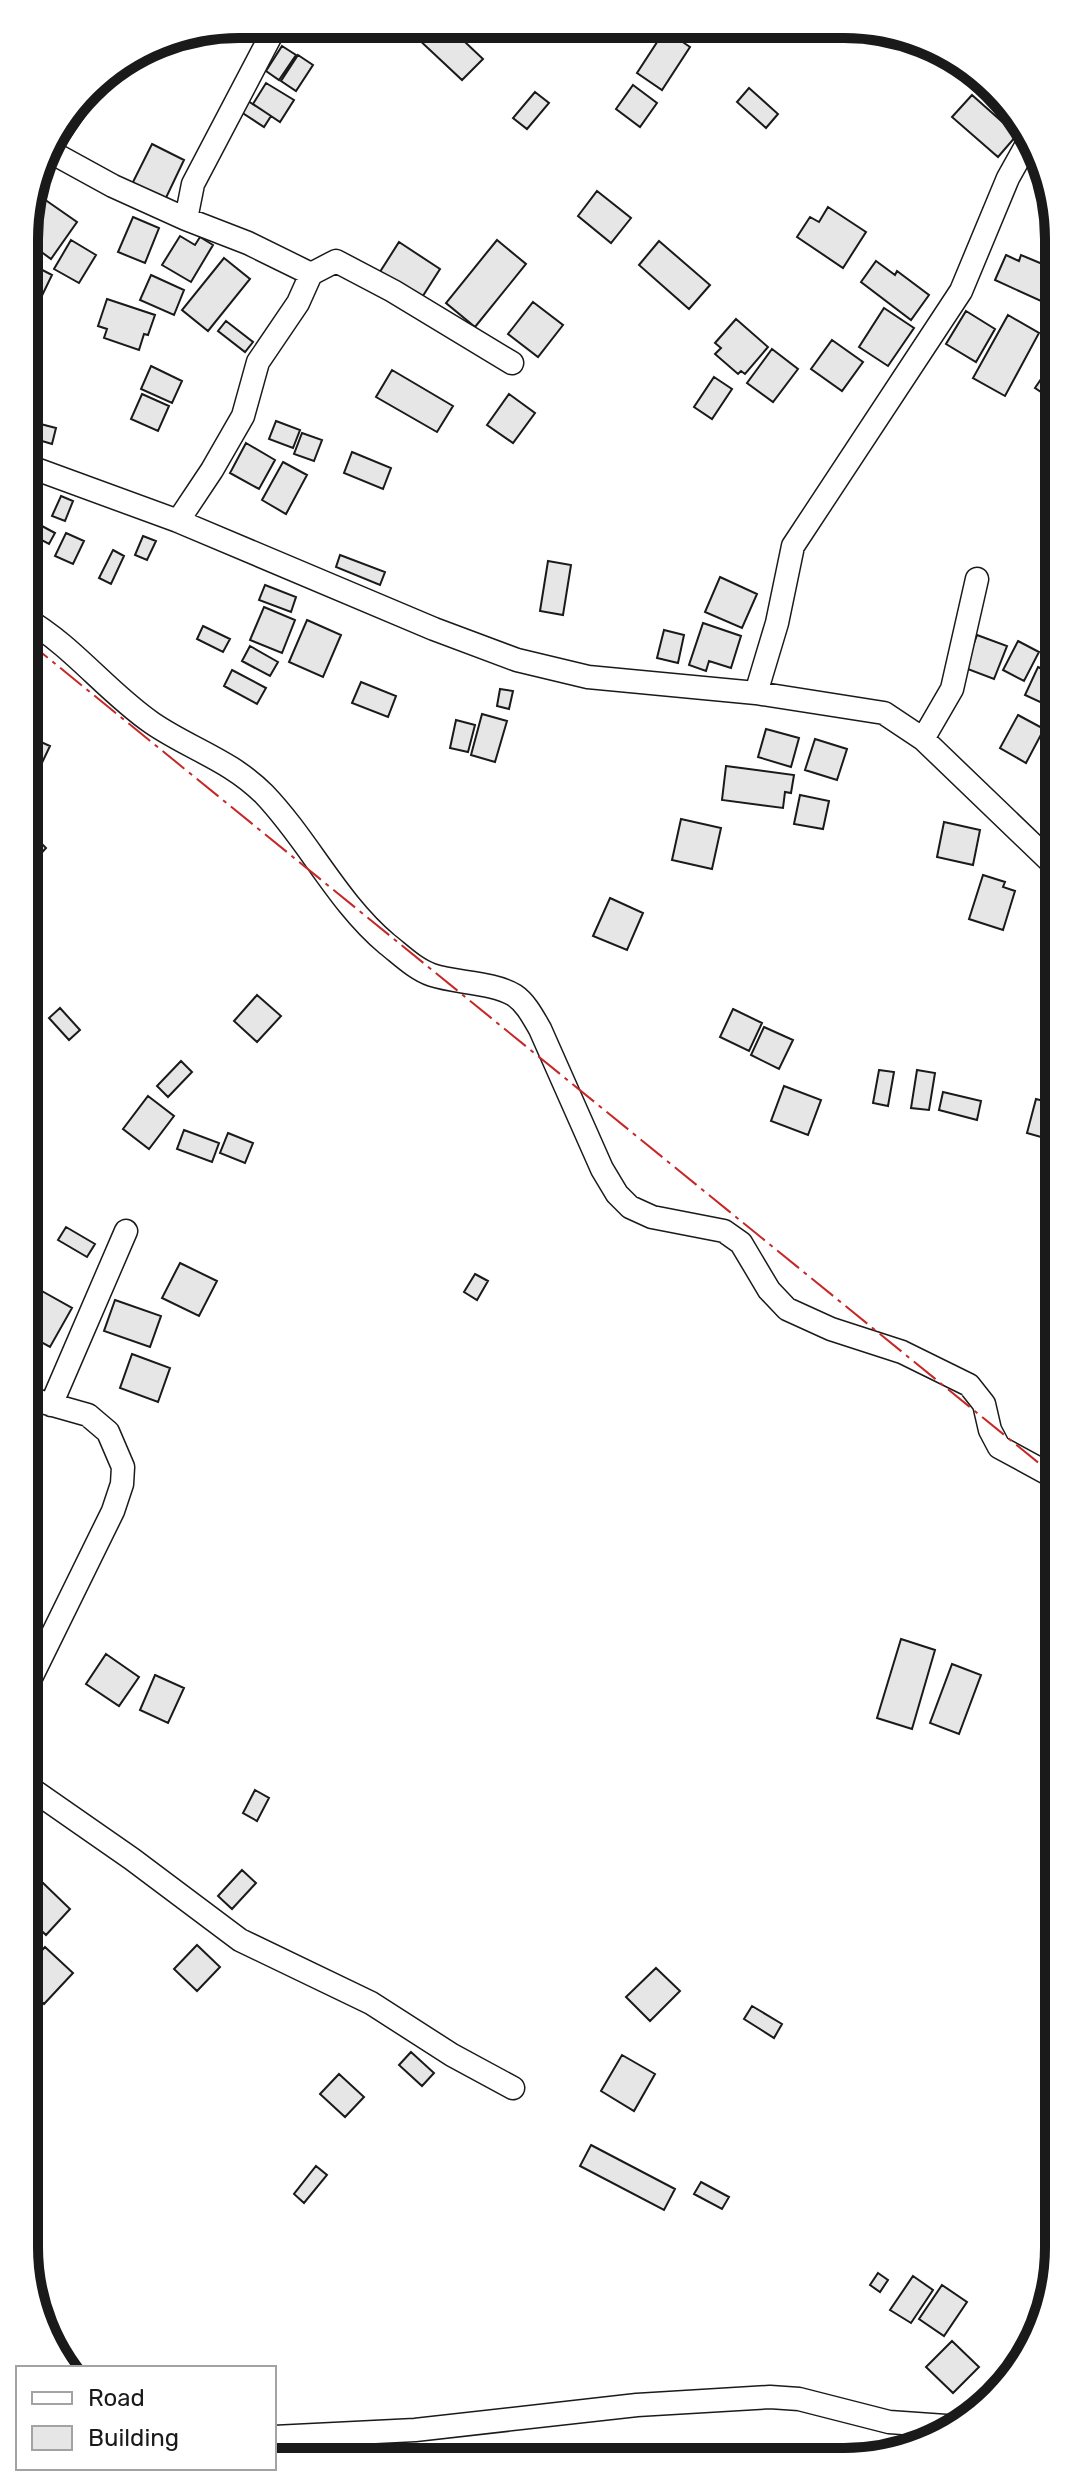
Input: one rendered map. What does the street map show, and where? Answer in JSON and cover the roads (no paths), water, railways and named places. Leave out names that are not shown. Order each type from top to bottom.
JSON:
[{"type":"street","points":[[186,219],[193,184],[270,38]]},
{"type":"street","points":[[756,693],[777,623],[793,546],[961,291],[1008,178],[1024,150]]},
{"type":"street","points":[[57,155],[113,186],[248,243],[311,274]]},
{"type":"street","points":[[178,521],[243,416],[258,362],[298,303],[311,274],[336,261],[393,291],[512,363]]},
{"type":"street","points":[[38,470],[178,521],[434,629],[517,660],[588,677],[756,693],[884,713],[923,739],[1045,856]]},
{"type":"street","points":[[923,739],[952,689],[977,579]]},
{"type":"street","points":[[38,626],[119,699],[155,725],[201,749],[247,779],[295,832],[355,911],[383,941],[410,963],[431,975],[464,980],[514,995],[528,1008],[551,1052],[602,1169],[617,1194],[630,1207],[652,1217],[724,1231],[741,1243],[769,1290],[787,1309],[831,1329],[902,1352],[969,1385],[984,1404],[990,1430],[999,1447],[1045,1472]]},
{"type":"street","points":[[51,1405],[126,1231]]},
{"type":"street","points":[[38,1401],[88,1415],[108,1432],[123,1467],[122,1484],[113,1511],[38,1664]]},
{"type":"street","points":[[38,1794],[240,1940],[371,2003],[452,2055],[513,2088]]},
{"type":"street","points":[[276,2437],[415,2430],[637,2405],[770,2397],[799,2399],[889,2422],[936,2425]]}]
